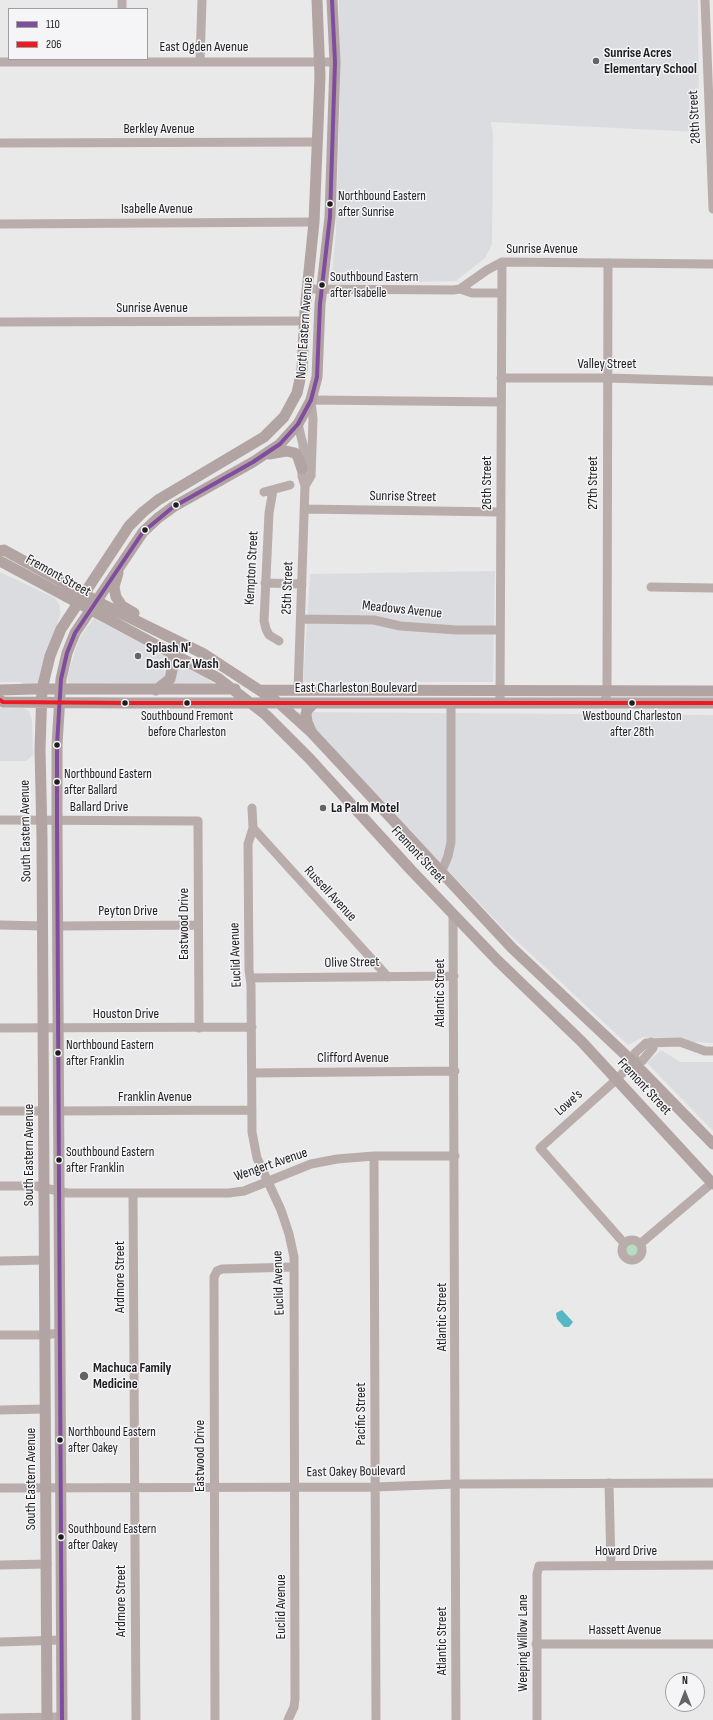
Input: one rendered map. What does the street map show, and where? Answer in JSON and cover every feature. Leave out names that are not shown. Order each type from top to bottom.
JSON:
[{"type":"main road","name":"North Eastern Avenue","points":[[80,598],[122,534],[136,518],[158,500],[264,437],[277,426],[290,408],[297,393],[303,364],[304,321],[314,222],[320,61],[317,0]]},
{"type":"main road","name":"North Eastern Avenue","points":[[93,606],[143,532],[158,518],[183,501],[263,456],[280,444],[298,424],[311,400],[316,384],[318,369],[322,289],[329,227],[335,62],[332,0]]},
{"type":"main road","points":[[298,424],[294,416],[307,384],[303,364]]},
{"type":"main road","points":[[263,456],[281,452],[290,452],[298,457],[302,469]]},
{"type":"main road","points":[[158,518],[157,514],[165,503],[214,467]]},
{"type":"main road","name":"Fremont Street","points":[[0,551],[4,550],[170,653],[218,678],[266,715],[309,758],[497,960],[582,1042],[713,1183]]},
{"type":"main road","name":"Fremont Street","points":[[0,561],[80,598]]},
{"type":"main road","points":[[122,562],[115,581],[114,591],[116,596],[122,606],[144,619],[151,627]]},
{"type":"main road","name":"South Eastern Avenue","points":[[47,1718],[44,1028],[40,702],[42,689],[55,642],[80,598]]},
{"type":"main road","name":"Fremont Street","points":[[93,606],[151,627],[204,654],[279,703],[312,733],[512,948],[633,1062],[713,1144]]},
{"type":"main road","name":"South Eastern Avenue","points":[[62,1718],[58,1191],[57,739],[62,674],[69,647],[93,606]]},
{"type":"main road","points":[[156,690],[170,679],[173,666],[170,653]]},
{"type":"main road","name":"East Charleston Boulevard","points":[[0,690],[233,689],[298,691],[607,691],[712,698]]},
{"type":"main road","name":"East Charleston Boulevard","points":[[0,700],[3,702],[605,703],[712,698]]},
{"type":"main road","points":[[312,733],[307,722],[306,715],[307,710],[314,703]]},
{"type":"street","points":[[200,61],[202,0]]},
{"type":"street","name":"28th Street","points":[[705,0],[713,209]]},
{"type":"street","name":"28th Street","points":[[709,0],[713,92]]},
{"type":"street","name":"East Ogden Avenue","points":[[0,62],[121,60],[335,62]]},
{"type":"street","name":"Berkley Avenue","points":[[0,143],[317,142]]},
{"type":"street","name":"Isabelle Avenue","points":[[0,224],[314,222]]},
{"type":"street","name":"Sunrise Avenue","points":[[460,289],[487,270],[502,262],[713,264]]},
{"type":"street","name":"26th Street","points":[[500,703],[502,262]]},
{"type":"street","name":"27th Street","points":[[605,703],[607,691],[608,263]]},
{"type":"street","points":[[307,289],[460,289],[472,294],[502,293]]},
{"type":"street","name":"Sunrise Avenue","points":[[0,322],[304,321]]},
{"type":"street","name":"Valley Street","points":[[501,378],[607,378],[713,381]]},
{"type":"street","points":[[311,400],[501,402]]},
{"type":"street","name":"25th Street","points":[[305,486],[310,476],[313,419],[311,400]]},
{"type":"street","name":"25th Street","points":[[298,424],[304,445],[304,465],[302,469],[302,476],[305,486],[298,691]]},
{"type":"street","name":"Kempton Street","points":[[279,641],[269,635],[266,629],[265,583],[269,513],[268,491],[277,487],[290,485]]},
{"type":"street","name":"Sunrise Street","points":[[304,509],[500,512]]},
{"type":"street","points":[[265,583],[302,584]]},
{"type":"street","points":[[651,587],[713,588]]},
{"type":"street","name":"Meadows Avenue","points":[[301,619],[374,620],[400,626],[457,630],[500,630]]},
{"type":"street","points":[[441,873],[448,856],[451,842],[451,703]]},
{"type":"street","name":"Euclid Avenue","points":[[252,808],[252,828],[248,844],[248,970],[250,978],[252,1027],[252,1132],[257,1158],[281,1210],[289,1234],[294,1257],[295,1699],[294,1707],[288,1720]]},
{"type":"street","name":"Ballard Drive","points":[[0,820],[198,821]]},
{"type":"street","name":"Eastwood Drive","points":[[198,821],[199,1028]]},
{"type":"street","name":"Russell Avenue","points":[[252,828],[388,977]]},
{"type":"street","name":"Atlantic Street","points":[[453,914],[455,1071],[456,1720]]},
{"type":"street","points":[[0,925],[43,926]]},
{"type":"street","name":"Peyton Drive","points":[[58,926],[198,925]]},
{"type":"street","name":"Olive Street","points":[[250,978],[454,976]]},
{"type":"street","name":"Houston Drive","points":[[0,1028],[252,1027]]},
{"type":"street","points":[[617,1079],[633,1062],[635,1053],[646,1042],[680,1042],[705,1051],[713,1051]]},
{"type":"street","name":"Clifford Avenue","points":[[252,1072],[455,1071]]},
{"type":"street","name":"Lowe's","points":[[617,1079],[540,1148],[624,1243]]},
{"type":"street","name":"Franklin Avenue","points":[[58,1111],[252,1110]]},
{"type":"street","points":[[0,1111],[44,1111]]},
{"type":"street","name":"Wengert Avenue","points":[[0,1186],[36,1186],[67,1193],[229,1193],[244,1191],[311,1164],[337,1159],[374,1156],[455,1156]]},
{"type":"street","name":"Pacific Street","points":[[374,1156],[376,1720]]},
{"type":"street","points":[[640,1244],[713,1183]]},
{"type":"street","name":"Ardmore Street","points":[[133,1193],[136,1720]]},
{"type":"street","points":[[634,1240],[640,1244],[642,1251],[639,1257],[633,1261],[629,1260],[622,1254],[624,1243],[634,1240]]},
{"type":"street","points":[[0,1261],[45,1260]]},
{"type":"street","name":"Eastwood Drive","points":[[216,1720],[214,1277],[217,1271],[222,1268],[294,1267]]},
{"type":"street","points":[[0,1335],[45,1335],[59,1333]]},
{"type":"street","points":[[0,1410],[46,1409]]},
{"type":"street","points":[[609,1483],[611,1566]]},
{"type":"street","name":"East Oakey Boulevard","points":[[0,1488],[375,1487],[455,1484],[713,1483]]},
{"type":"street","points":[[0,1565],[47,1564]]},
{"type":"street","name":"Howard Drive","points":[[540,1566],[713,1565]]},
{"type":"street","name":"Weeping Willow Lane","points":[[537,1720],[537,1574],[540,1566]]},
{"type":"street","points":[[0,1642],[61,1640]]},
{"type":"street","name":"Hassett Avenue","points":[[536,1644],[713,1644]]},
{"type":"street","points":[[0,1718],[62,1718]]},
{"type":"shaded area","points":[[339,0],[698,0],[699,132],[491,122],[493,134],[492,244],[485,258],[456,281],[331,284],[336,231],[340,94]]},
{"type":"shaded area","points":[[495,571],[493,682],[303,682],[310,574]]},
{"type":"shaded area","points":[[0,572],[55,598],[60,606],[60,615],[50,644],[41,684],[21,685],[21,682],[0,682]]},
{"type":"shaded area","points":[[95,617],[97,620],[205,677],[213,683],[70,684],[68,682],[68,675],[75,651],[81,636]]},
{"type":"shaded area","points":[[0,708],[24,708],[29,711],[32,720],[33,755],[26,761],[0,761]]},
{"type":"shaded area","points":[[296,712],[713,715],[713,1043],[668,1041],[643,1037],[628,1045],[504,929]]},
{"type":"shaded area","points":[[661,1050],[680,1062],[713,1062],[713,1131],[647,1063]]},
{"type":"green space","points":[[631,1244],[637,1247],[640,1253],[637,1259],[631,1262],[625,1259],[622,1253],[625,1247]]},
{"type":"water","points":[[562,1310],[573,1322],[569,1327],[564,1327],[557,1319],[556,1313]]},
{"type":"transit line","name":"110","points":[[62,1720],[57,821],[57,745],[61,679],[67,653],[75,633],[143,532],[173,507],[253,462],[280,444],[298,424],[311,400],[317,377],[320,304],[330,217],[335,62],[332,0]]},
{"type":"transit line","name":"206","points":[[0,700],[3,702],[125,703],[713,703]]},
{"type":"place","name":"Sunrise Acres Elementary School","points":[[596,61]]},
{"type":"place","name":"Northbound Eastern after Sunrise","points":[[330,204]]},
{"type":"place","name":"Southbound Eastern after Isabelle","points":[[322,285]]},
{"type":"place","name":"Splash N' Dash Car Wash","points":[[138,656]]},
{"type":"place","name":"Southbound Fremont before Charleston","points":[[187,703]]},
{"type":"place","name":"Westbound Charleston after 28th","points":[[632,703]]},
{"type":"place","name":"Northbound Eastern after Ballard","points":[[57,782]]},
{"type":"place","name":"La Palm Motel","points":[[323,808]]},
{"type":"place","name":"Northbound Eastern after Franklin","points":[[58,1053]]},
{"type":"place","name":"Southbound Eastern after Franklin","points":[[59,1160]]},
{"type":"place","name":"Machuca Family Medicine","points":[[84,1376]]},
{"type":"place","name":"Northbound Eastern after Oakey","points":[[60,1440]]},
{"type":"place","name":"Southbound Eastern after Oakey","points":[[61,1537]]}]
